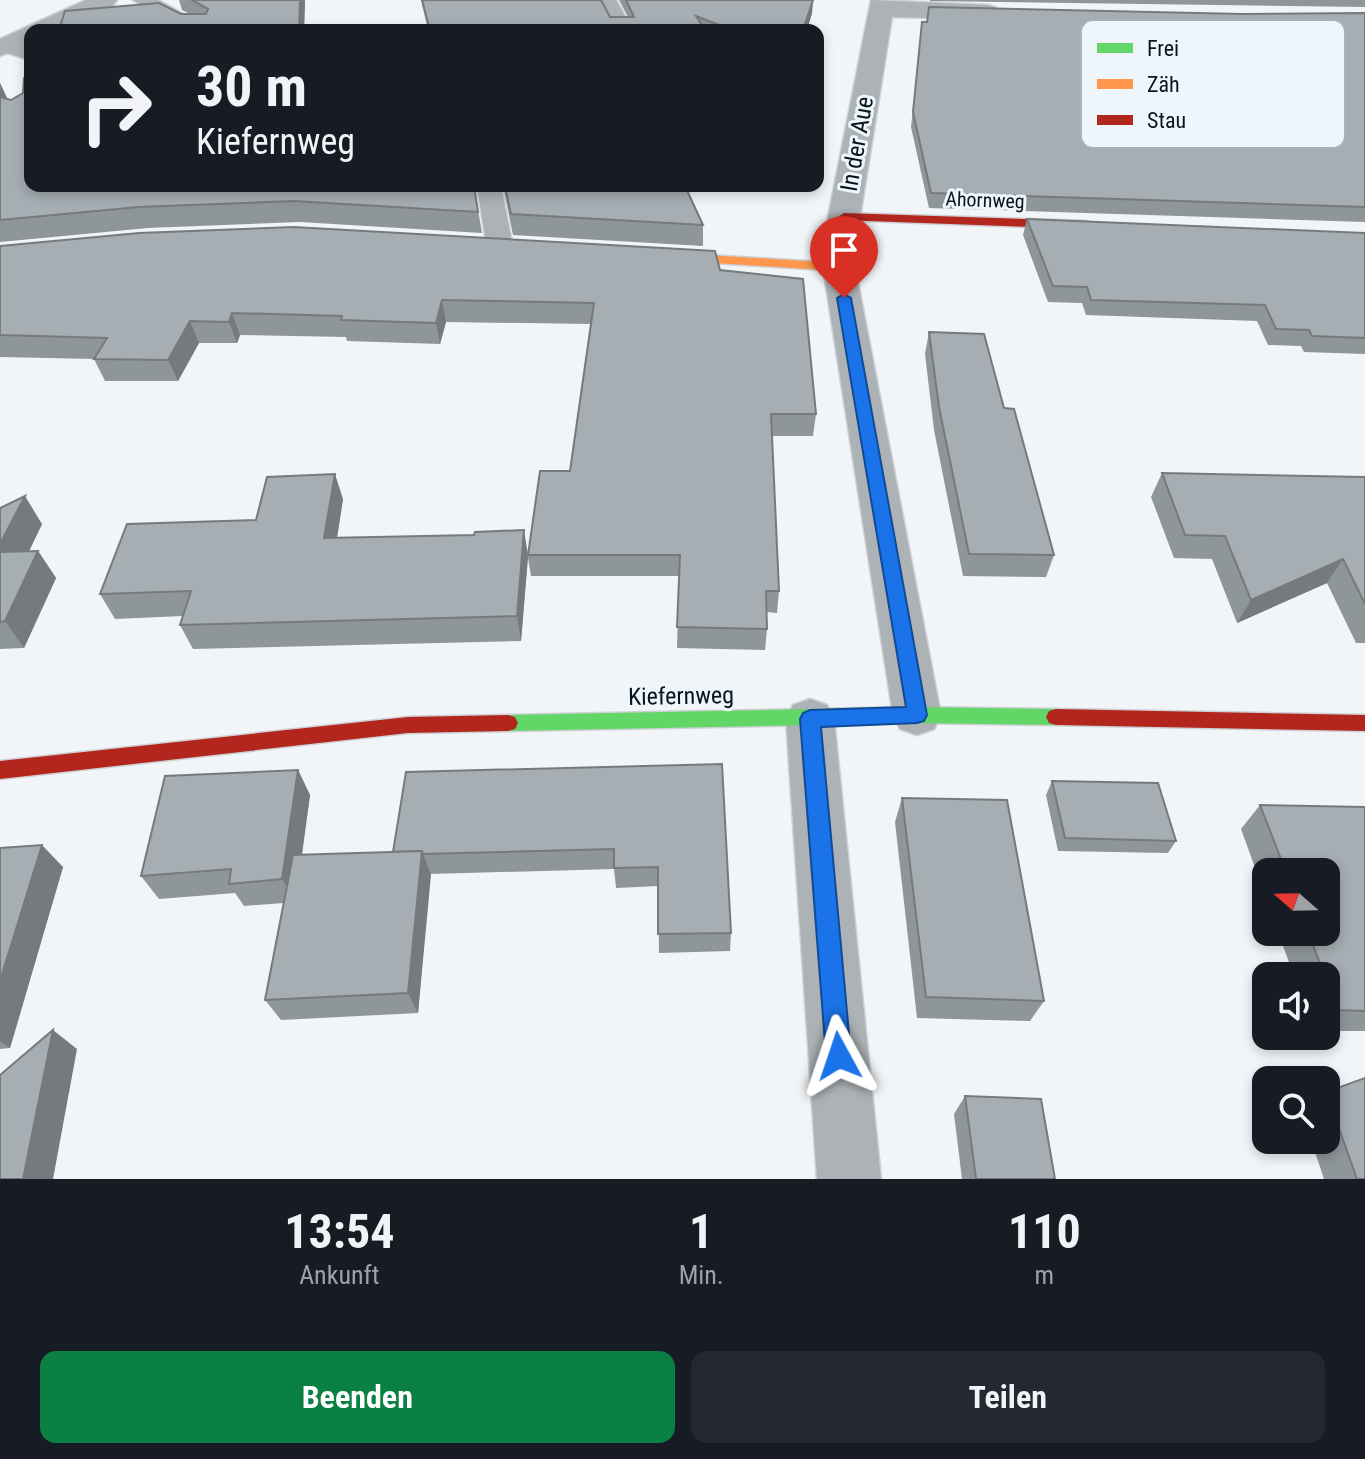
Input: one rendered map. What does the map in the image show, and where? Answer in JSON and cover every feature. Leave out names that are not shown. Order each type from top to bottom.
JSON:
[{"type":"street","points":[[52,24],[105,0]]},
{"type":"street","points":[[882,5],[1005,13]]},
{"type":"street","name":"In der Aue","points":[[882,5],[844,217],[839,267],[917,715]]},
{"type":"street","points":[[2,47],[24,37]]},
{"type":"street","name":"Ahornweg","points":[[844,217],[1112,226]]},
{"type":"street","points":[[639,255],[839,267]]},
{"type":"street","name":"Kiefernweg","points":[[0,770],[408,725],[917,715],[1365,723]]},
{"type":"street","points":[[810,719],[849,1179]]},
{"type":"lane","points":[[143,0],[190,24]]},
{"type":"lane","points":[[606,0],[620,24]]},
{"type":"lane","points":[[2,47],[24,52]]},
{"type":"lane","points":[[490,192],[500,248]]},
{"type":"building","points":[[192,0],[300,0],[299,24],[61,24],[65,11],[159,3],[181,14],[206,14],[208,9]]},
{"type":"building","points":[[422,0],[601,0],[610,17],[634,17],[626,0],[813,0],[805,24],[717,24],[696,16],[701,24],[428,24]]},
{"type":"building","points":[[929,7],[1243,14],[1365,13],[1365,207],[931,193],[913,112],[922,22],[927,22]]},
{"type":"building","points":[[24,78],[24,192],[475,192],[478,212],[294,201],[139,207],[0,220],[0,97],[11,100],[23,93]]},
{"type":"building","points":[[506,192],[688,192],[703,225],[511,214]]},
{"type":"building","points":[[1027,219],[1365,233],[1365,338],[1312,336],[1309,330],[1276,329],[1265,305],[1091,300],[1087,287],[1053,286]]},
{"type":"building","points":[[294,227],[715,251],[720,270],[803,279],[816,414],[771,414],[779,591],[766,591],[767,629],[677,627],[680,555],[528,555],[540,471],[570,471],[594,303],[442,300],[436,323],[232,313],[229,322],[190,321],[168,360],[94,359],[107,338],[0,335],[0,246],[139,233]]},
{"type":"building","points":[[929,332],[984,334],[1004,408],[1014,409],[1054,555],[969,554],[939,407]]},
{"type":"building","points":[[1162,473],[1365,477],[1365,604],[1343,559],[1251,600],[1225,536],[1185,535]]},
{"type":"building","points":[[335,474],[324,538],[474,535],[475,532],[524,530],[517,616],[180,625],[191,591],[100,594],[127,524],[256,520],[267,477]]},
{"type":"building","points":[[25,496],[0,544],[0,508]]},
{"type":"building","points":[[38,551],[5,621],[0,622],[0,552]]},
{"type":"building","points":[[722,764],[731,933],[658,934],[658,867],[614,868],[614,849],[423,854],[422,851],[393,852],[406,772]]},
{"type":"building","points":[[298,770],[282,879],[229,884],[231,869],[141,876],[165,776]]},
{"type":"building","points":[[1052,781],[1158,783],[1176,841],[1065,838]]},
{"type":"building","points":[[902,798],[1007,800],[1044,1001],[926,997]]},
{"type":"building","points":[[1260,805],[1365,807],[1365,1011],[1340,1010],[1340,962],[1320,962],[1313,946],[1340,946],[1340,858],[1281,858]]},
{"type":"building","points":[[42,845],[0,981],[0,848]]},
{"type":"building","points":[[422,851],[408,993],[265,1000],[293,855]]},
{"type":"building","points":[[53,1030],[23,1179],[0,1179],[0,1075]]},
{"type":"building","points":[[1365,1078],[1365,1179],[1357,1179],[1340,1131],[1340,1087]]},
{"type":"building","points":[[965,1096],[1041,1099],[1055,1179],[976,1179]]},
{"type":"traffic: fast","points":[[508,723],[917,715],[1056,717]]},
{"type":"traffic: slow","points":[[657,256],[839,267]]},
{"type":"traffic: jam","points":[[844,217],[1087,225]]},
{"type":"traffic: jam","points":[[1056,717],[1365,723]]},
{"type":"traffic: jam","points":[[0,770],[408,725],[508,723]]},
{"type":"route","points":[[839,1056],[810,719],[917,715],[844,298]]}]
